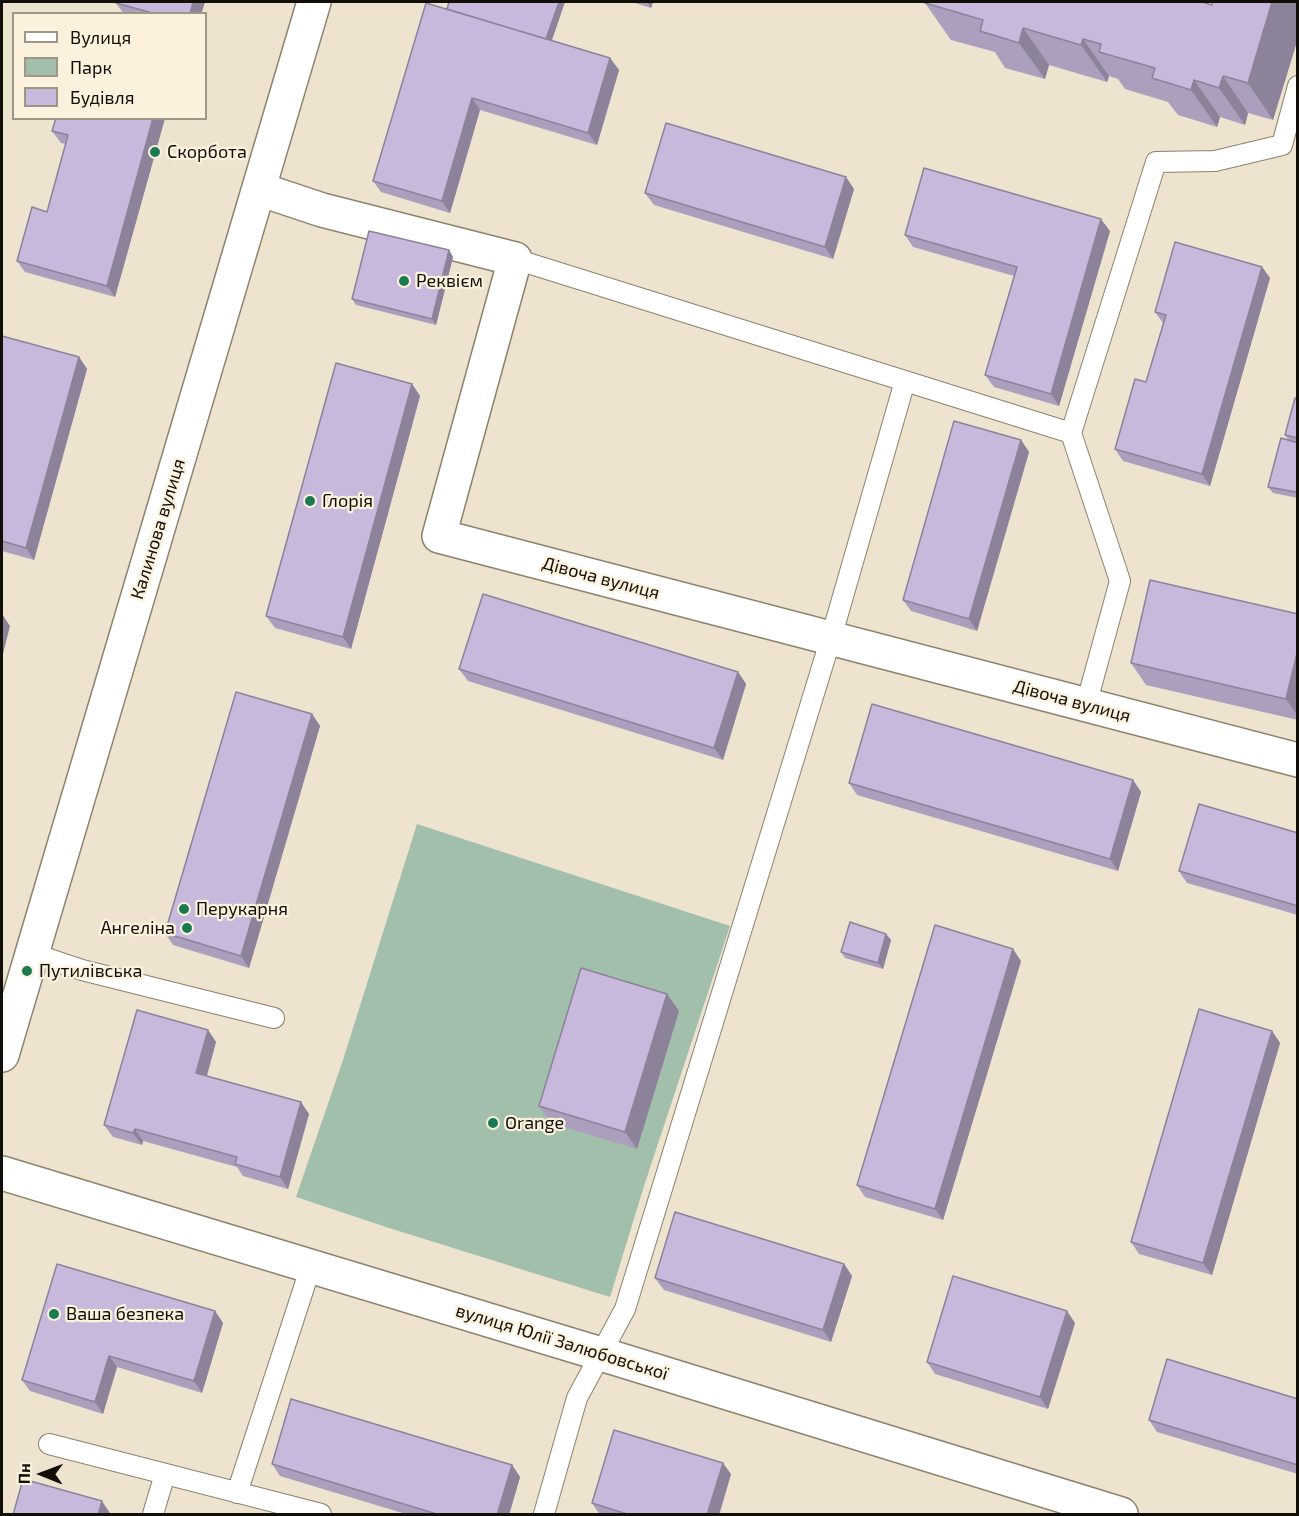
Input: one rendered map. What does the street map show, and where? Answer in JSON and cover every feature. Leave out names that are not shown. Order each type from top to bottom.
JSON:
[{"type":"street","name":"Калинова вулиця","points":[[2,1055],[314,2]]},
{"type":"street","points":[[259,189],[322,210],[515,259]]},
{"type":"street","name":"Дівоча вулиця","points":[[515,259],[439,536],[1298,760]]},
{"type":"street","name":"вулиця Юлії Залюбовської","points":[[2,1173],[601,1354],[1121,1515]]},
{"type":"lane","points":[[1086,705],[1120,581],[1071,433],[1156,162],[1215,161],[1282,145],[1298,86]]},
{"type":"lane","points":[[515,259],[1071,433]]},
{"type":"lane","points":[[544,1515],[577,1398],[625,1309],[831,638],[905,381]]},
{"type":"lane","points":[[32,953],[82,970],[274,1018]]},
{"type":"lane","points":[[237,1493],[311,1266]]},
{"type":"lane","points":[[49,1444],[321,1515]]},
{"type":"lane","points":[[153,1515],[165,1474]]},
{"type":"green space","name":"Orange","points":[[417,824],[730,926],[644,1186],[610,1297],[296,1197],[343,1060]]},
{"type":"building","points":[[193,2],[190,12],[149,12],[116,3]]},
{"type":"building","points":[[449,2],[559,2],[546,39],[447,9]]},
{"type":"building","points":[[926,2],[1202,2],[1212,5],[1213,2],[1272,2],[1248,83],[1223,76],[1219,88],[1194,80],[1191,90],[1152,78],[1155,68],[1099,52],[1101,44],[1083,39],[1081,45],[1023,28],[1019,43],[980,31],[983,20]]},
{"type":"building","points":[[426,3],[610,58],[588,133],[472,98],[442,201],[373,181]]},
{"type":"building","points":[[55,120],[152,120],[107,286],[17,261],[32,207],[47,212],[68,135],[52,131]]},
{"type":"building","points":[[666,123],[846,177],[825,247],[645,193]]},
{"type":"building","points":[[924,168],[1101,219],[1051,394],[985,375],[1017,267],[905,235]]},
{"type":"building","name":"Реквієм","points":[[369,231],[449,250],[432,319],[352,299]]},
{"type":"building","points":[[1175,242],[1262,267],[1202,474],[1115,449],[1135,379],[1146,382],[1166,315],[1155,312]]},
{"type":"building","points":[[2,336],[79,357],[26,548],[2,541]]},
{"type":"building","points":[[336,363],[412,384],[343,637],[266,616]]},
{"type":"building","points":[[1295,398],[1298,399],[1298,438],[1285,435]]},
{"type":"building","points":[[954,421],[1021,440],[969,619],[903,600]]},
{"type":"building","points":[[1281,438],[1298,443],[1298,489],[1296,492],[1268,487]]},
{"type":"building","points":[[1150,580],[1298,614],[1298,649],[1286,699],[1131,663]]},
{"type":"building","points":[[483,594],[738,672],[714,748],[459,669]]},
{"type":"building","points":[[236,692],[312,714],[241,956],[165,933]]},
{"type":"building","points":[[872,704],[1133,780],[1110,859],[849,783]]},
{"type":"building","points":[[1199,804],[1298,833],[1298,906],[1179,871]]},
{"type":"building","points":[[850,922],[886,934],[878,963],[841,952]]},
{"type":"building","points":[[935,925],[1013,949],[935,1209],[857,1185]]},
{"type":"building","points":[[581,968],[667,994],[625,1132],[539,1106]]},
{"type":"building","points":[[1199,1009],[1272,1031],[1203,1263],[1131,1242]]},
{"type":"building","points":[[137,1010],[208,1030],[196,1073],[301,1102],[280,1177],[235,1164],[237,1157],[135,1129],[133,1133],[104,1125]]},
{"type":"building","points":[[675,1212],[844,1264],[823,1330],[655,1278]]},
{"type":"building","points":[[57,1264],[215,1311],[194,1381],[109,1356],[95,1402],[22,1380]]},
{"type":"building","points":[[953,1276],[1067,1311],[1040,1397],[927,1362]]},
{"type":"building","points":[[1167,1359],[1298,1399],[1298,1465],[1149,1420]]},
{"type":"building","points":[[291,1399],[512,1465],[497,1515],[440,1515],[272,1464]]},
{"type":"building","points":[[614,1430],[723,1463],[707,1515],[630,1515],[592,1503]]},
{"type":"building","points":[[23,1479],[102,1501],[98,1515],[13,1515]]},
{"type":"place","name":"Скорбота","points":[[155,152]]},
{"type":"place","name":"Реквієм","points":[[404,281]]},
{"type":"place","name":"Глорія","points":[[310,501]]},
{"type":"place","name":"Перукарня","points":[[184,909]]},
{"type":"place","name":"Ангеліна","points":[[187,928]]},
{"type":"place","name":"Путилівська","points":[[27,971]]},
{"type":"place","name":"Orange","points":[[493,1123]]},
{"type":"place","name":"Ваша безпека","points":[[54,1314]]}]
